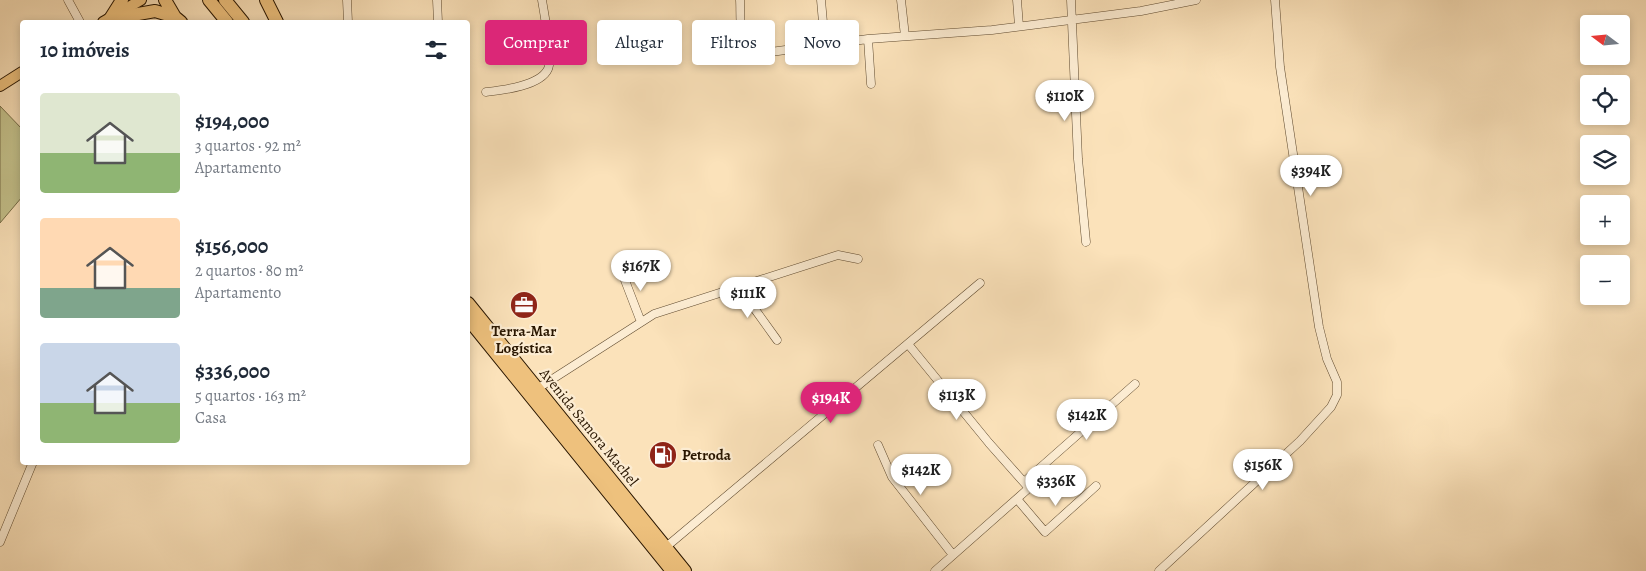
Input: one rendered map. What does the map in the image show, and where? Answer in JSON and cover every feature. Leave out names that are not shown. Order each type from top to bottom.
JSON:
[{"type":"highway","points":[[107,20],[122,0]]},
{"type":"highway","points":[[165,0],[178,20]]},
{"type":"highway","points":[[209,0],[225,20]]},
{"type":"highway","points":[[225,0],[241,20]]},
{"type":"highway","points":[[266,0],[276,20]]},
{"type":"highway","points":[[111,20],[155,11],[178,20]]},
{"type":"highway","name":"Avenida Samora Machel","points":[[470,305],[685,571]]},
{"type":"highway","name":"Avenida Samora Machel","points":[[470,321],[672,571]]},
{"type":"main road","points":[[108,20],[141,0]]},
{"type":"main road","points":[[0,86],[20,73]]},
{"type":"street","points":[[68,0],[79,20]]},
{"type":"street","points":[[347,0],[348,20]]},
{"type":"street","points":[[437,0],[438,20]]},
{"type":"street","points":[[486,92],[533,83],[543,76],[549,68],[550,58],[542,0]]},
{"type":"street","points":[[740,0],[744,45],[749,50],[763,53],[785,50]]},
{"type":"street","points":[[821,0],[823,20]]},
{"type":"street","points":[[902,0],[905,36]]},
{"type":"street","points":[[1017,0],[1020,26]]},
{"type":"street","points":[[1071,0],[1078,159],[1086,242]]},
{"type":"street","points":[[859,40],[992,30],[1141,11],[1196,0]]},
{"type":"street","points":[[1159,571],[1300,441],[1326,414],[1337,395],[1337,382],[1327,359],[1319,328],[1286,114],[1277,40],[1276,0]]},
{"type":"street","points":[[868,39],[871,84]]},
{"type":"street","points":[[537,389],[654,314],[838,254],[858,259]]},
{"type":"street","points":[[621,270],[641,322]]},
{"type":"street","points":[[747,284],[754,308],[777,340]]},
{"type":"street","points":[[666,547],[980,284]]},
{"type":"street","points":[[908,344],[989,443],[1029,488],[935,571]]},
{"type":"street","points":[[1024,482],[1134,384]]},
{"type":"street","points":[[878,445],[892,477],[953,555]]},
{"type":"street","points":[[0,542],[31,465]]},
{"type":"street","points":[[1017,499],[1045,532],[1096,486]]},
{"type":"shaded area","points":[[0,106],[20,127],[20,199],[0,223]]},
{"type":"place","name":"Terra-Mar Logística","points":[[524,305]]},
{"type":"place","name":"Petroda","points":[[663,455]]}]
